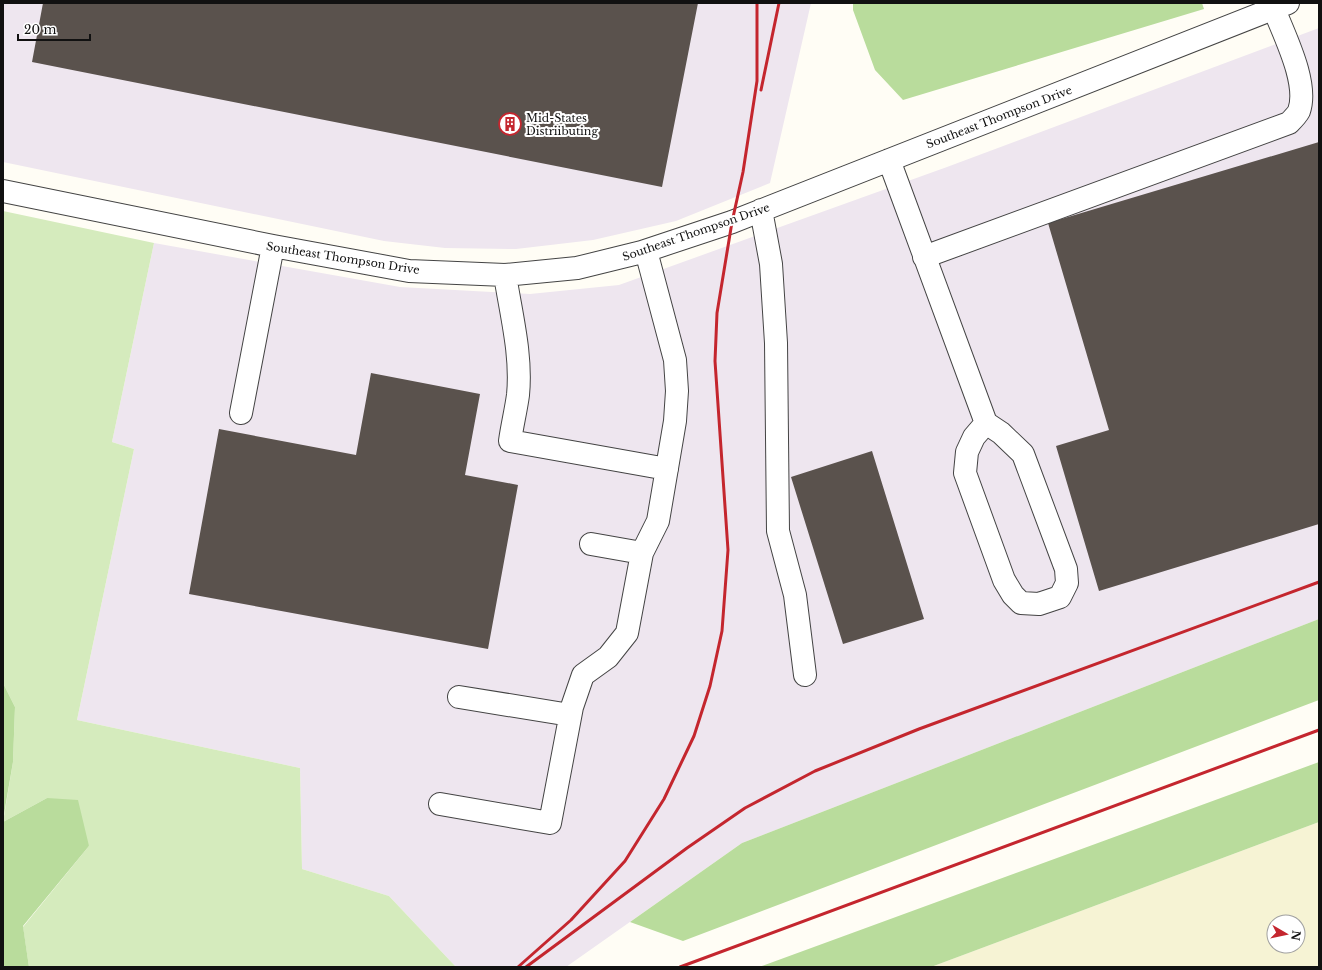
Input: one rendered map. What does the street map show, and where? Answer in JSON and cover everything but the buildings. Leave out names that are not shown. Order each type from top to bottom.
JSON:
[{"type":"street","points":[[924,257],[1289,123],[1298,111],[1310,88],[1298,73],[1281,6]]},
{"type":"street","name":"Southeast Thompson Drive","points":[[3,191],[273,246],[409,270],[505,275],[577,268],[646,251],[761,210],[1281,6]]},
{"type":"street","points":[[889,160],[986,423],[1001,433],[1023,454],[1066,569],[1067,583],[1060,597],[1039,604],[1021,603],[1013,595],[1004,580],[965,473],[967,452],[974,437],[986,423]]},
{"type":"street","points":[[761,210],[772,264],[776,343],[778,531],[795,595],[806,675]]},
{"type":"street","points":[[240,413],[273,246]]},
{"type":"street","points":[[440,804],[550,823],[570,716],[583,675],[608,657],[626,633],[642,553],[658,521],[675,421],[677,391],[675,360],[646,251]]},
{"type":"street","points":[[505,275],[517,350],[518,371],[518,394],[510,441],[667,469]]},
{"type":"street","points":[[590,544],[642,553]]},
{"type":"street","points":[[459,697],[570,716]]},
{"type":"shaded area","points":[[3,3],[811,3],[770,183],[676,221],[593,240],[516,249],[445,248],[384,241],[3,162]]},
{"type":"shaded area","points":[[1319,28],[1319,619],[742,843],[566,967],[456,967],[389,896],[302,869],[300,768],[77,720],[134,449],[112,442],[154,243],[400,287],[530,294],[619,285],[947,167]]},
{"type":"shaded area","points":[[1319,822],[1319,967],[931,967]]},
{"type":"green space","points":[[853,3],[1202,3],[1204,9],[903,100],[875,70],[853,10]]},
{"type":"green space","points":[[3,211],[154,243],[112,442],[134,449],[77,720],[300,768],[302,869],[389,896],[456,967],[29,967],[23,927],[89,846],[47,798],[3,822],[13,762],[15,707],[3,683]]},
{"type":"green space","points":[[1319,619],[1319,700],[683,941],[630,922],[742,843]]},
{"type":"green space","points":[[3,683],[15,707],[13,762],[3,820]]},
{"type":"green space","points":[[1319,762],[1319,822],[931,967],[759,967]]},
{"type":"green space","points":[[47,798],[78,800],[89,846],[23,926],[29,967],[3,967],[3,822]]},
{"type":"railway","points":[[518,967],[571,920],[625,861],[664,799],[694,736],[710,686],[722,631],[728,550],[715,361],[717,313],[732,222],[743,172],[757,81],[757,3]]},
{"type":"railway","points":[[761,90],[779,3]]},
{"type":"railway","points":[[526,967],[687,848],[745,808],[815,771],[919,729],[1319,582]]},
{"type":"railway","points":[[680,967],[1319,730]]},
{"type":"place","name":"Mid-States Distriibuting","points":[[510,124]]}]
